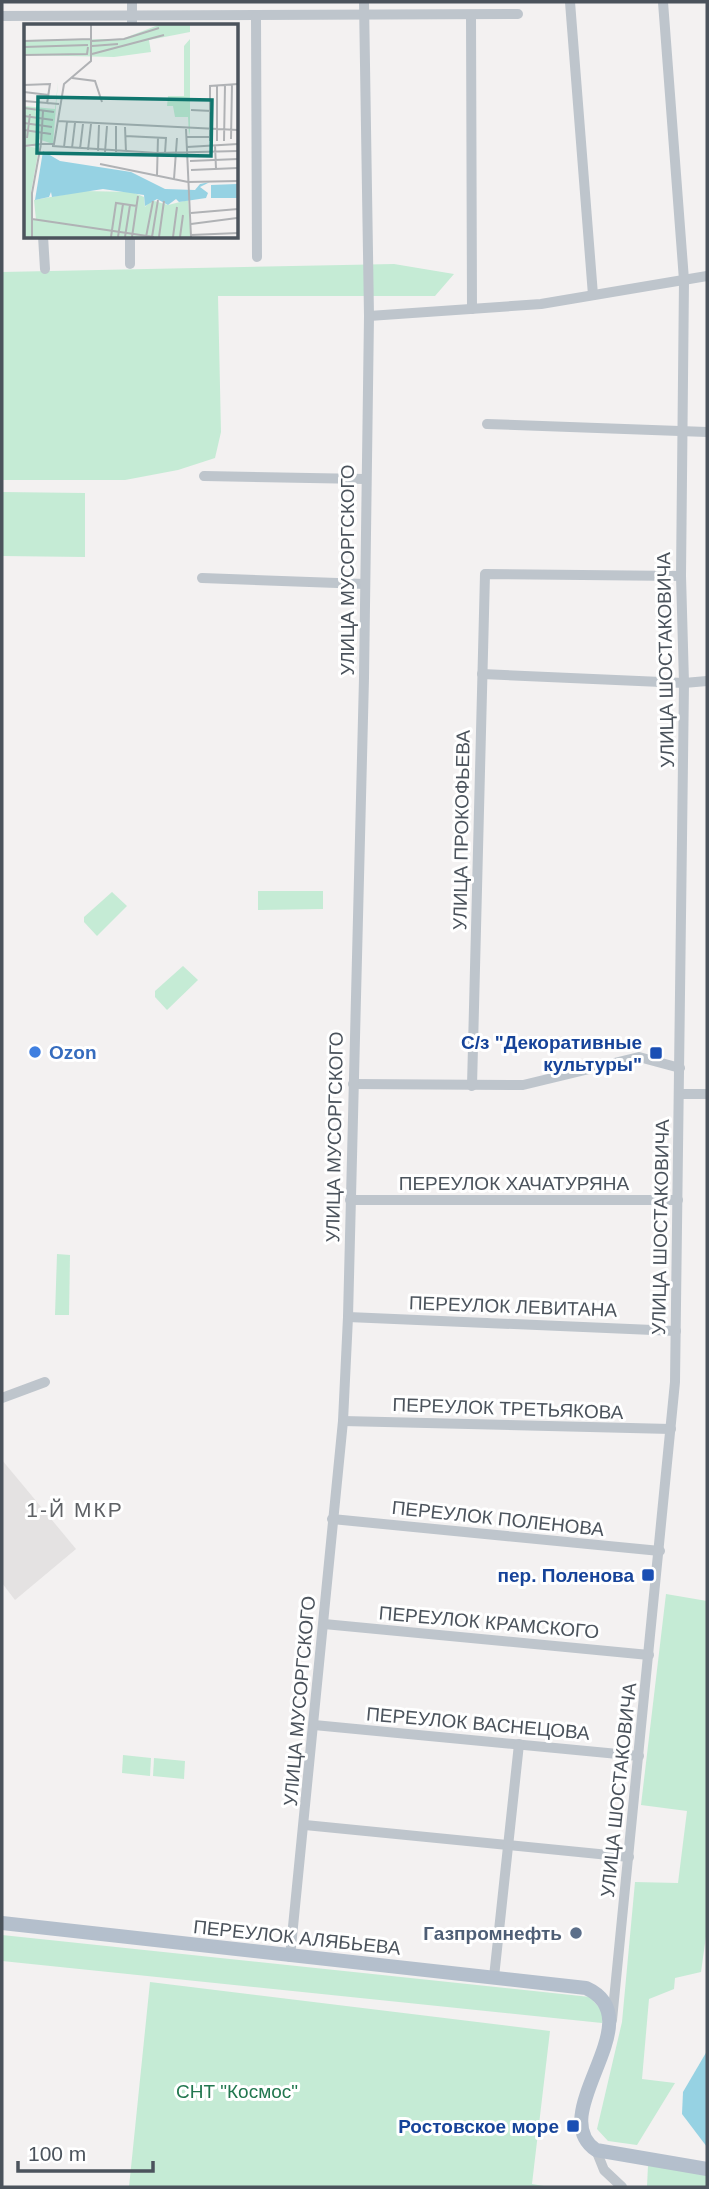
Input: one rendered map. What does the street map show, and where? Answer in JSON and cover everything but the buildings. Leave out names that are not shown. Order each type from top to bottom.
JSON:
[{"type":"main road","name":"ПЕРЕУЛОК АЛЯБЬЕВА","points":[[2,1923],[290,1957],[586,1987],[606,2002],[612,2020]]},
{"type":"main road","points":[[612,2020],[582,2125],[585,2140],[596,2150],[707,2169]]},
{"type":"street","points":[[132,2],[132,22]]},
{"type":"street","name":"УЛИЦА МУСОРГСКОГО","points":[[290,1957],[343,1421],[348,1317],[369,316],[364,2]]},
{"type":"street","points":[[570,2],[593,295]]},
{"type":"street","name":"УЛИЦА ШОСТАКОВИЧА","points":[[612,2020],[660,1551],[671,1429],[676,1331],[684,683],[681,576],[684,280],[663,2]]},
{"type":"street","points":[[2,16],[37,21],[132,22],[256,17],[518,14]]},
{"type":"street","points":[[471,15],[472,309]]},
{"type":"street","points":[[256,17],[257,257]]},
{"type":"street","points":[[43,238],[45,269]]},
{"type":"street","points":[[130,238],[130,264]]},
{"type":"street","points":[[369,316],[541,304],[707,276]]},
{"type":"street","points":[[487,424],[707,432]]},
{"type":"street","points":[[204,476],[365,479]]},
{"type":"street","name":"УЛИЦА ПРОКОФЬЕВА","points":[[472,1086],[485,574],[681,576]]},
{"type":"street","points":[[202,579],[365,584]]},
{"type":"street","points":[[482,674],[684,683],[707,681]]},
{"type":"street","points":[[353,1084],[523,1085],[639,1057],[680,1068]]},
{"type":"street","points":[[680,1094],[707,1094]]},
{"type":"street","name":"ПЕРЕУЛОК ХАЧАТУРЯНА","points":[[350,1200],[678,1200]]},
{"type":"street","name":"ПЕРЕУЛОК ЛЕВИТАНА","points":[[348,1317],[676,1331]]},
{"type":"street","points":[[2,1398],[45,1382]]},
{"type":"street","name":"ПЕРЕУЛОК ТРЕТЬЯКОВА","points":[[343,1421],[671,1429]]},
{"type":"street","name":"ПЕРЕУЛОК ПОЛЕНОВА","points":[[332,1519],[660,1551]]},
{"type":"street","name":"ПЕРЕУЛОК КРАМСКОГО","points":[[324,1624],[649,1655]]},
{"type":"street","name":"ПЕРЕУЛОК ВАСНЕЦОВА","points":[[314,1725],[639,1756]]},
{"type":"street","points":[[494,1977],[519,1744]]},
{"type":"street","points":[[305,1825],[629,1857]]},
{"type":"street","points":[[596,2150],[604,2170],[622,2187]]},
{"type":"shaded area","points":[[2,1460],[76,1549],[15,1600],[2,1583]]},
{"type":"green space","points":[[394,264],[454,274],[435,296],[218,296],[221,432],[215,458],[178,470],[125,480],[2,480],[2,272]]},
{"type":"green space","points":[[2,492],[85,493],[85,557],[2,556]]},
{"type":"green space","points":[[258,891],[323,891],[323,909],[258,910]]},
{"type":"green space","points":[[112,892],[127,906],[97,936],[84,922],[84,917]]},
{"type":"green space","points":[[183,966],[198,980],[167,1010],[155,997],[155,991]]},
{"type":"green space","points":[[57,1254],[70,1255],[69,1315],[55,1315]]},
{"type":"green space","points":[[666,1594],[707,1601],[707,1929],[701,1972],[675,1978],[674,1989],[649,1999],[642,2079],[675,2083],[637,2145],[608,2141],[597,2129],[622,2022],[635,1882],[678,1883],[687,1811],[641,1805]]},
{"type":"green space","points":[[123,1755],[151,1758],[150,1776],[122,1773]]},
{"type":"green space","points":[[154,1758],[185,1761],[184,1779],[153,1776]]},
{"type":"green space","points":[[2,1935],[590,1997],[602,2011],[602,2023],[2,1961]]},
{"type":"green space","name":"СНТ \"Космос\"","points":[[150,1982],[550,2031],[532,2184],[550,2187],[129,2187]]},
{"type":"green space","points":[[648,2165],[707,2175],[707,2187],[647,2187]]},
{"type":"water","points":[[707,2051],[707,2147],[682,2114],[683,2092]]},
{"type":"place","name":"Ozon","points":[[35,1052]]},
{"type":"place","name":"С/з \"Декоративные культуры\"","points":[[656,1053]]},
{"type":"place","name":"пер. Поленова","points":[[648,1575]]},
{"type":"place","name":"Газпромнефть","points":[[576,1933]]},
{"type":"place","name":"Ростовское море","points":[[573,2126]]},
{"type":"district","name":"1-Й МКР","points":[[75,1510]]}]
